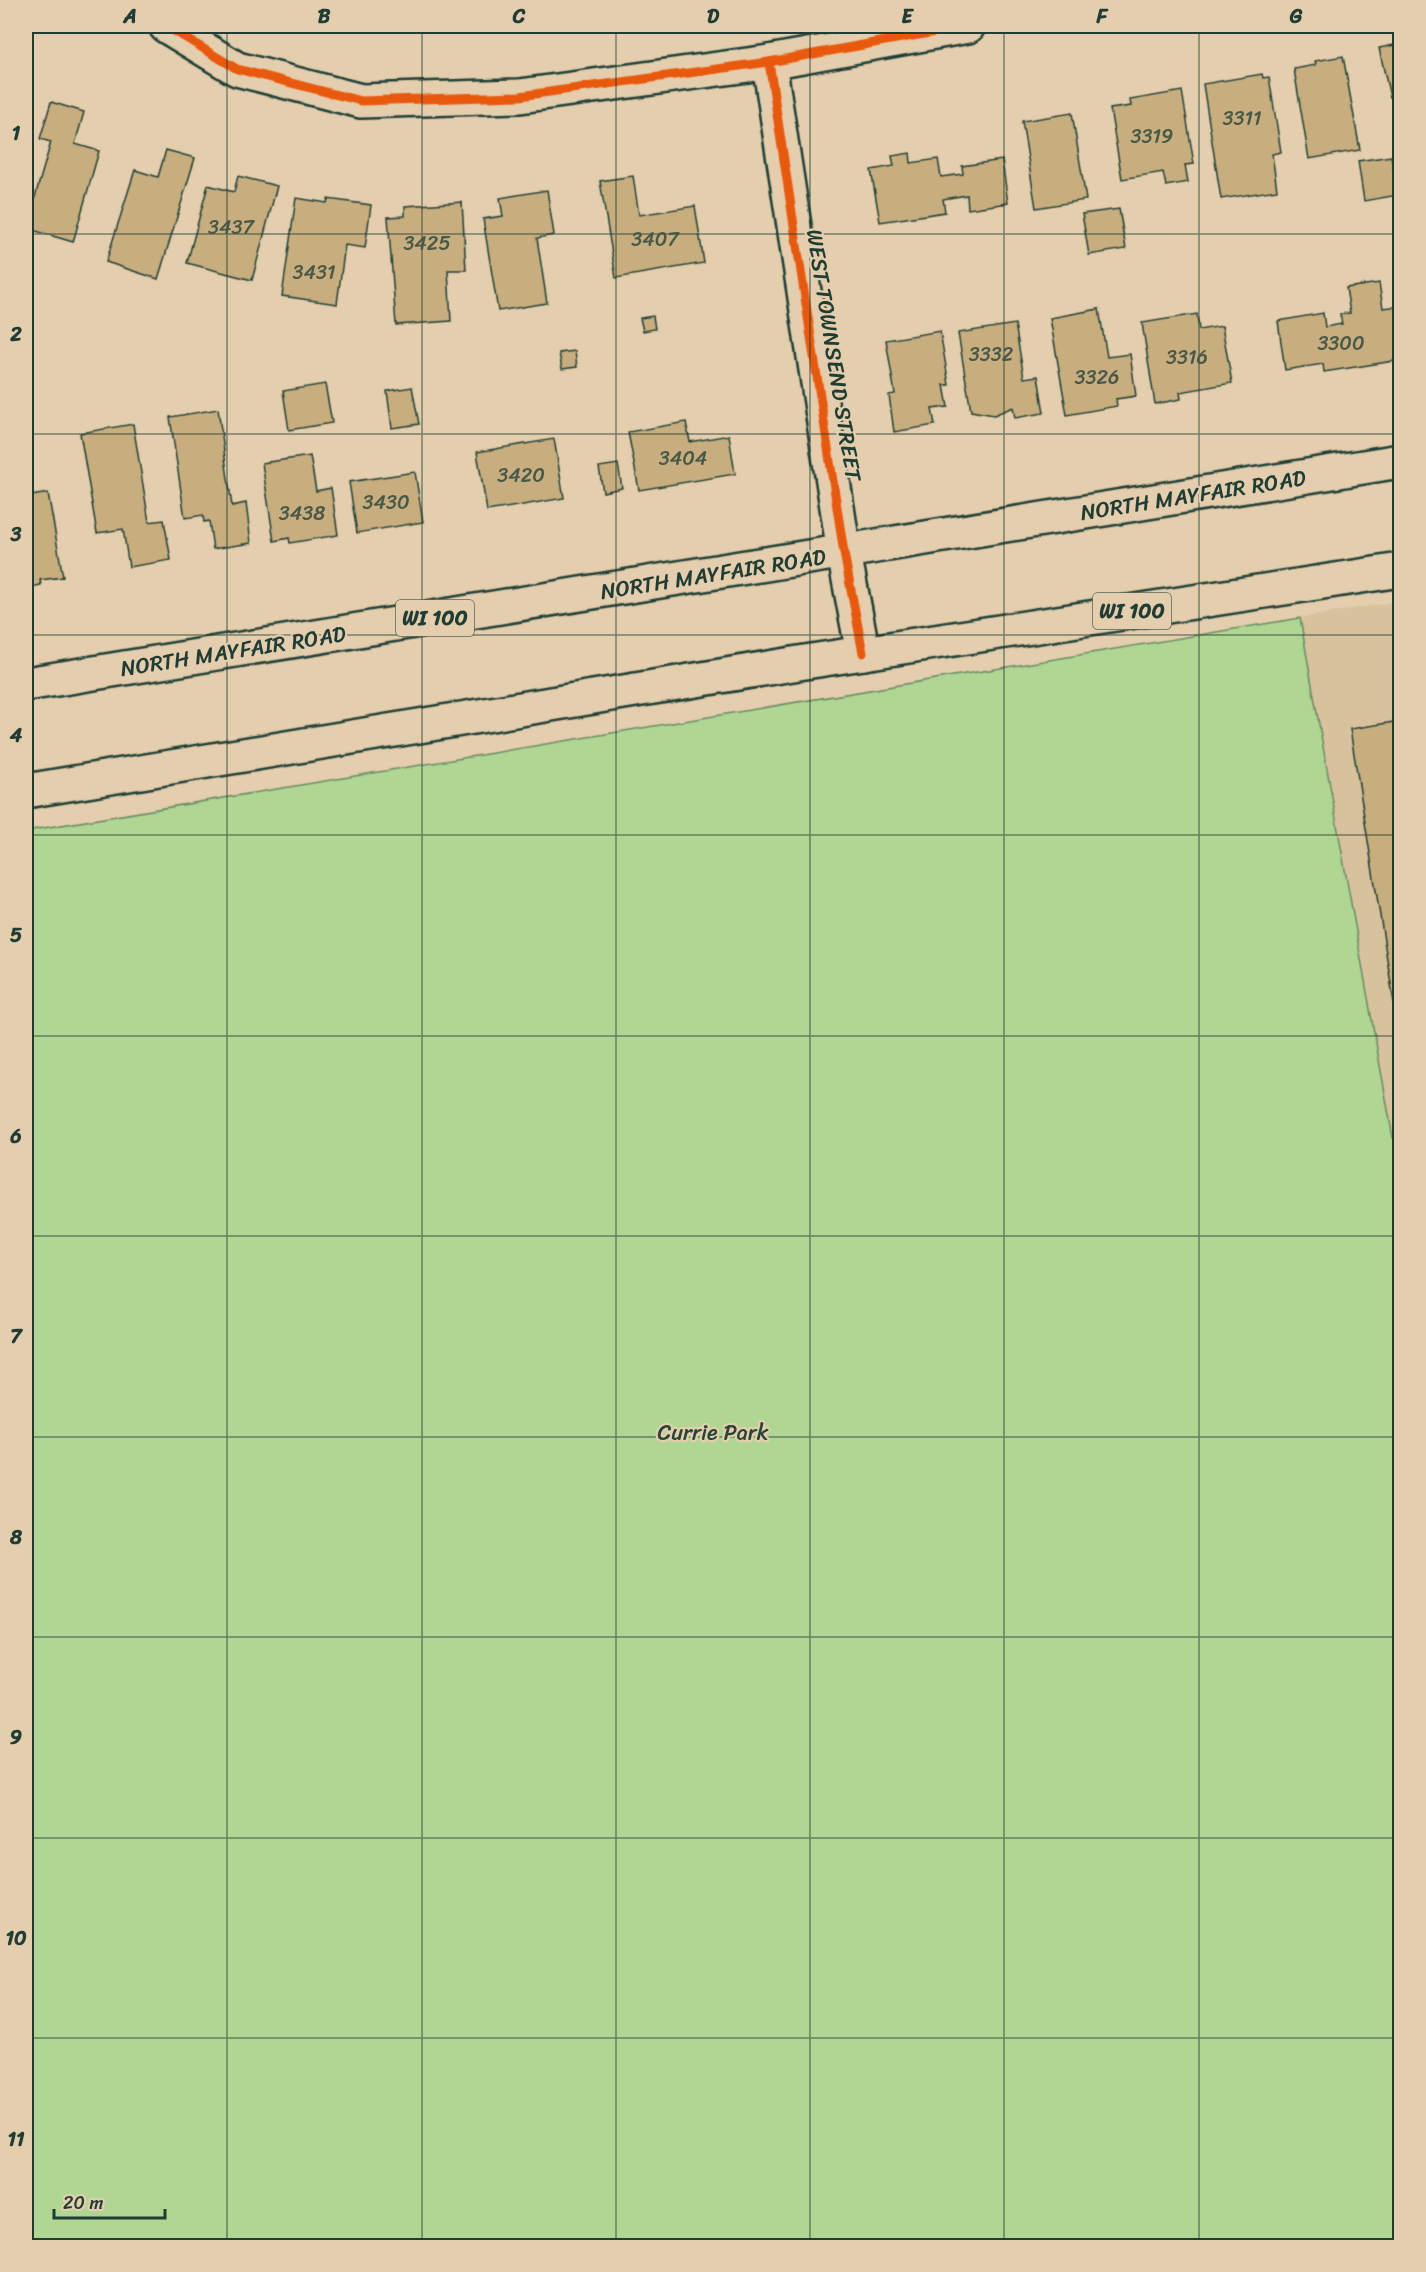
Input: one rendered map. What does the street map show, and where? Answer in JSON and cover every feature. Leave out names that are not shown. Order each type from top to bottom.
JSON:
[{"type":"main road","points":[[166,26],[237,69],[361,100],[520,96],[769,62],[968,26]]},
{"type":"main road","name":"WEST TOWNSEND STREET","points":[[769,62],[844,553],[863,653]]},
{"type":"main road","name":"NORTH MAYFAIR ROAD","points":[[26,684],[1401,461]]},
{"type":"main road","name":"WI 100","points":[[26,791],[863,653],[1401,570]]},
{"type":"shaded area","points":[[1400,601],[1400,1137],[1393,1138],[1300,618]]},
{"type":"green space","name":"Currie Park","points":[[1300,618],[1393,1138],[1400,1137],[1400,2246],[26,2246],[26,831]]},
{"type":"building","points":[[1400,44],[1400,95],[1390,97],[1379,48]]},
{"type":"building","points":[[1343,56],[1360,150],[1309,159],[1294,69],[1316,65],[1315,61]]},
{"type":"building","points":[[1262,74],[1263,78],[1269,77],[1281,152],[1272,154],[1277,190],[1221,199],[1203,84]]},
{"type":"building","points":[[1182,91],[1194,164],[1185,165],[1188,182],[1166,186],[1163,172],[1122,179],[1110,109],[1131,106],[1130,100]]},
{"type":"building","points":[[51,102],[84,112],[75,144],[99,151],[73,242],[26,228],[51,142],[40,139]]},
{"type":"building","points":[[1072,113],[1086,200],[1036,208],[1022,121]]},
{"type":"building","points":[[166,150],[195,158],[158,279],[106,262],[135,170],[158,177]]},
{"type":"building","points":[[910,153],[911,163],[938,159],[941,177],[963,174],[962,166],[1002,160],[1008,203],[968,209],[967,195],[943,199],[945,212],[880,222],[871,170],[894,166],[892,156]]},
{"type":"building","points":[[1391,156],[1398,195],[1364,201],[1358,161]]},
{"type":"building","points":[[238,176],[277,186],[252,280],[187,263],[208,185],[234,192]]},
{"type":"building","points":[[633,176],[639,215],[695,206],[704,263],[616,278],[600,181]]},
{"type":"building","points":[[547,190],[554,235],[537,238],[547,303],[498,311],[483,219],[503,216],[500,198]]},
{"type":"building","points":[[296,198],[327,203],[328,199],[371,205],[365,248],[345,245],[337,304],[282,296]]},
{"type":"building","points":[[462,202],[466,270],[448,270],[451,321],[396,325],[388,217],[405,216],[405,206]]},
{"type":"building","points":[[1119,209],[1126,249],[1089,255],[1082,214]]},
{"type":"building","points":[[1379,283],[1383,308],[1400,306],[1400,360],[1324,372],[1323,364],[1285,370],[1278,321],[1323,313],[1325,327],[1342,324],[1340,314],[1350,313],[1346,288]]},
{"type":"building","points":[[1099,309],[1107,357],[1130,354],[1136,396],[1116,399],[1117,406],[1067,415],[1050,318]]},
{"type":"building","points":[[1197,314],[1199,330],[1222,326],[1232,383],[1180,392],[1181,399],[1155,404],[1142,323]]},
{"type":"building","points":[[653,316],[655,329],[643,331],[640,318]]},
{"type":"building","points":[[1015,324],[1024,378],[1038,376],[1044,413],[1015,418],[1013,407],[994,415],[971,411],[958,333]]},
{"type":"building","points":[[940,331],[949,385],[944,385],[948,407],[932,409],[935,425],[894,432],[889,395],[895,394],[886,340]]},
{"type":"building","points":[[575,351],[577,367],[562,369],[559,353]]},
{"type":"building","points":[[325,384],[332,423],[289,430],[283,391]]},
{"type":"building","points":[[412,387],[419,424],[392,428],[387,391]]},
{"type":"building","points":[[218,409],[232,506],[246,503],[251,543],[213,549],[209,521],[204,522],[203,515],[185,518],[170,417]]},
{"type":"building","points":[[686,422],[690,442],[729,435],[735,474],[639,490],[628,432]]},
{"type":"building","points":[[133,424],[149,522],[164,520],[171,560],[129,567],[123,529],[97,533],[80,433]]},
{"type":"building","points":[[554,439],[564,498],[487,511],[477,452]]},
{"type":"building","points":[[310,456],[316,491],[331,488],[338,535],[290,543],[289,538],[274,541],[262,463]]},
{"type":"building","points":[[618,464],[622,488],[603,492],[599,467]]},
{"type":"building","points":[[415,472],[423,522],[357,533],[349,482]]},
{"type":"building","points":[[48,493],[63,577],[40,580],[41,585],[26,588],[26,497]]},
{"type":"building","points":[[1400,721],[1400,1040],[1350,729]]},
{"type":"cycle path","points":[[166,26],[237,69],[361,101],[520,96],[769,62],[968,26]]},
{"type":"cycle path","points":[[769,62],[844,553],[863,653]]}]
